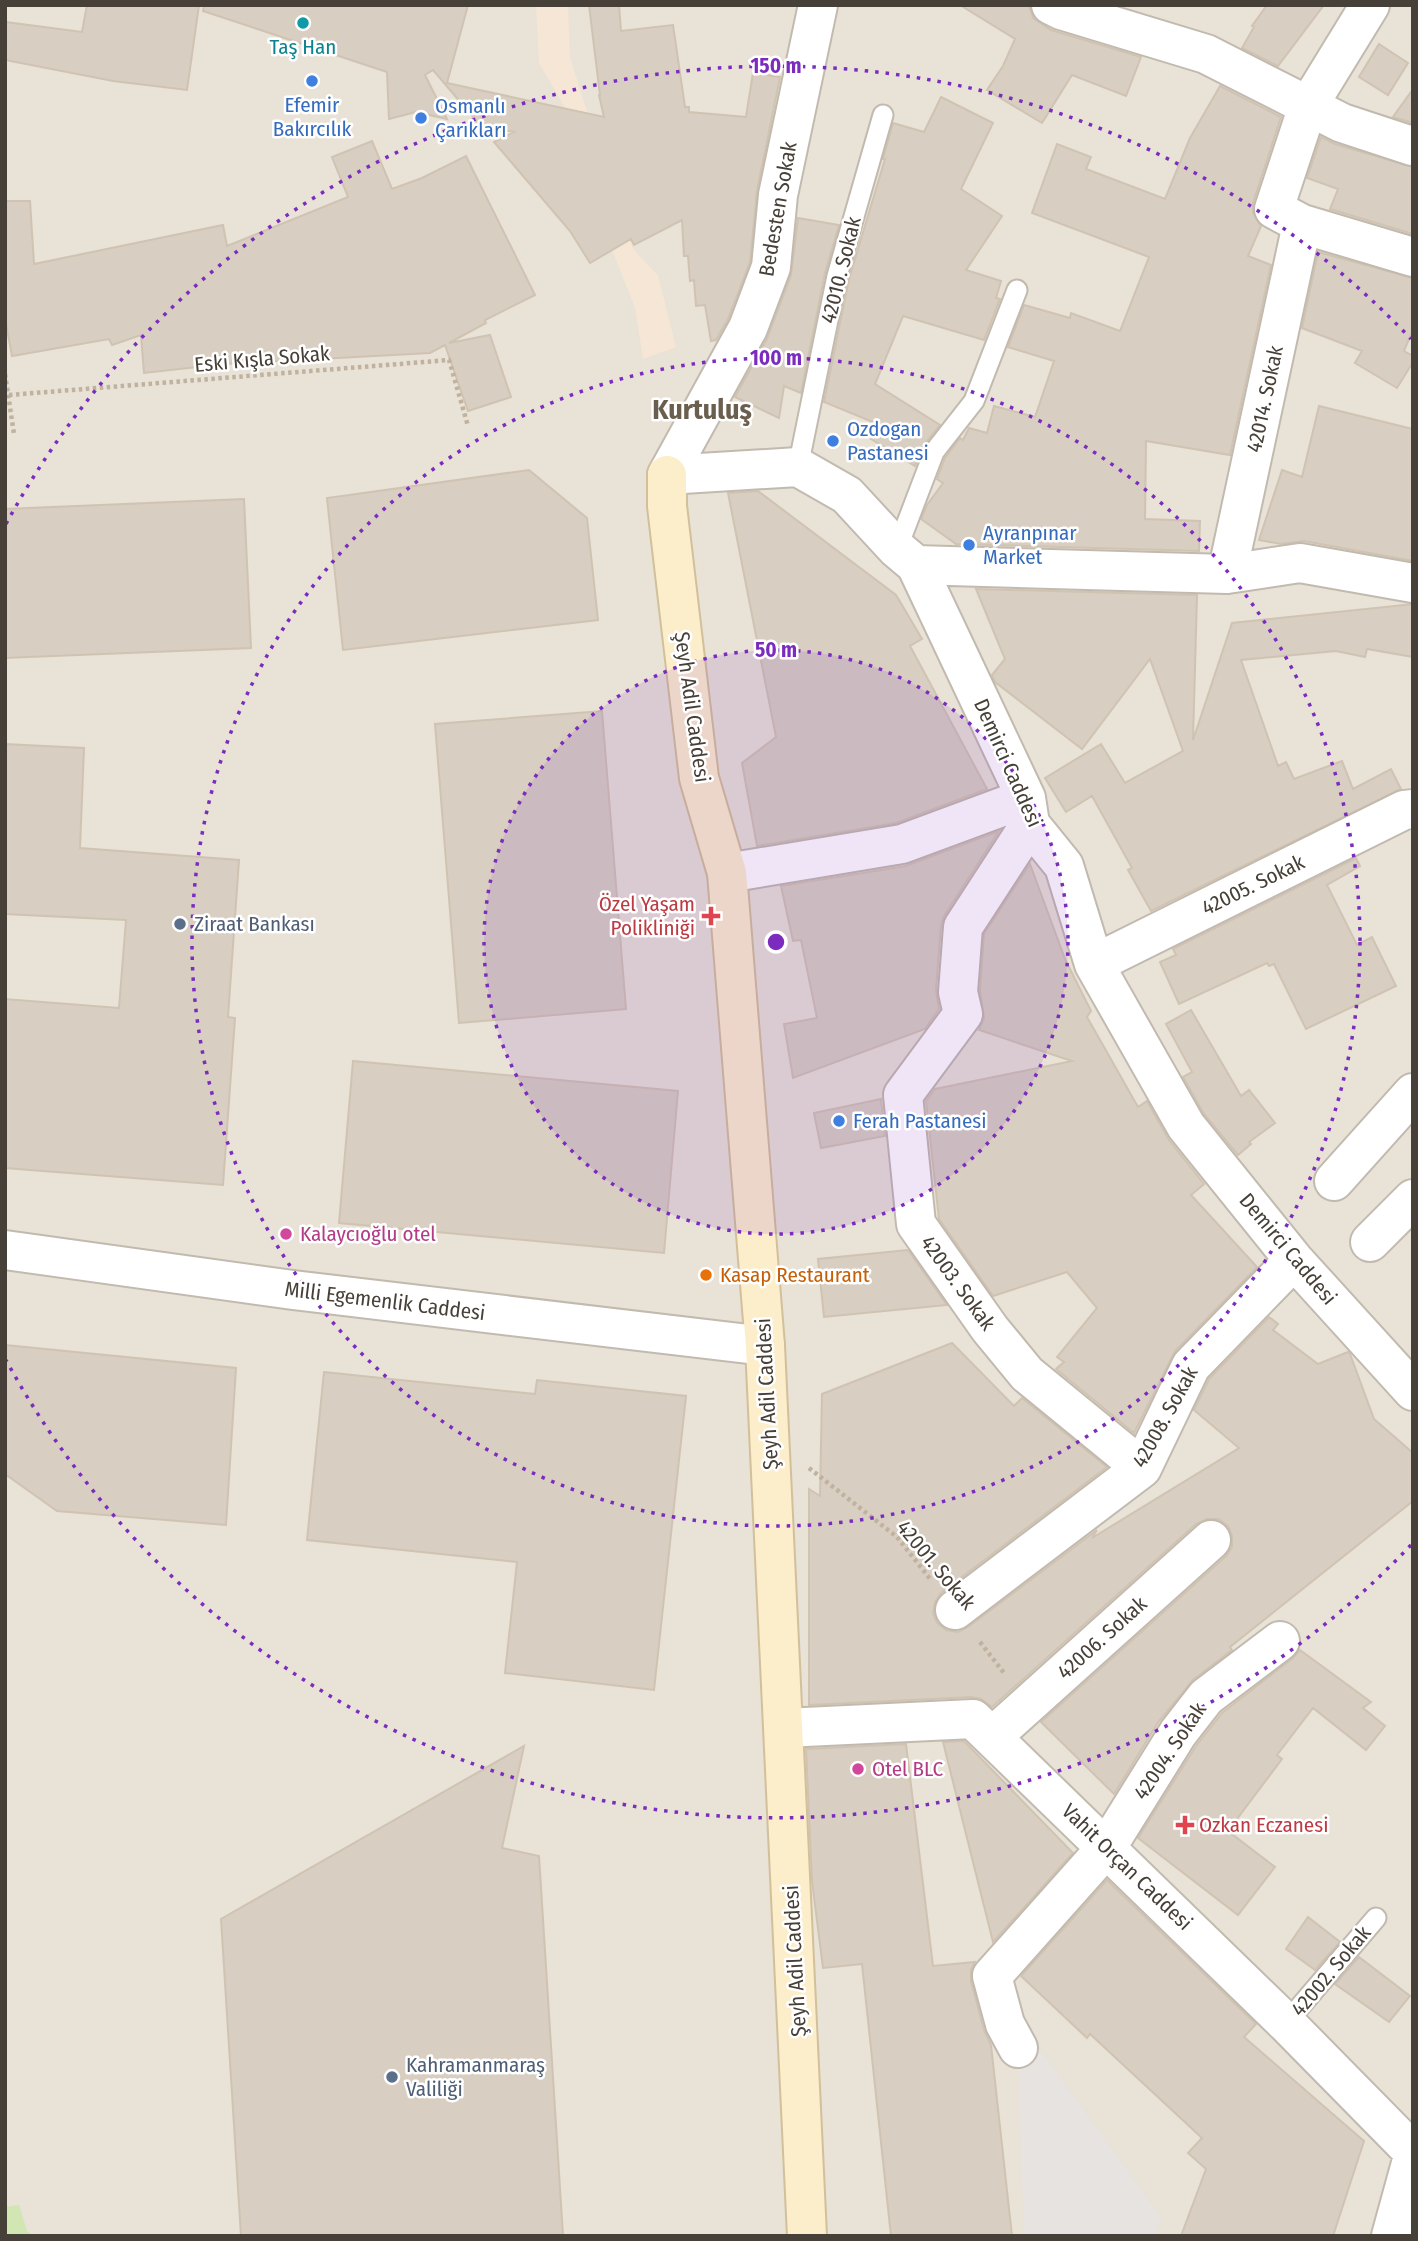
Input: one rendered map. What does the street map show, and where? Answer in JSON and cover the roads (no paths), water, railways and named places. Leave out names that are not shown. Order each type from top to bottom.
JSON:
[{"type":"main road","name":"Şeyh Adil Caddesi","points":[[667,475],[667,506],[699,778],[727,873],[765,1346],[807,2236]]},
{"type":"street","name":"Bedesten Sokak","points":[[667,475],[748,328],[771,267],[778,195],[818,5]]},
{"type":"street","points":[[1051,5],[1206,54],[1342,123],[1412,146]]},
{"type":"street","name":"42014. Sokak","points":[[1227,574],[1308,106],[1370,5]]},
{"type":"street","points":[[1382,5],[1390,10],[1393,5]]},
{"type":"street","points":[[1288,216],[1413,257]]},
{"type":"street","points":[[667,475],[798,467]]},
{"type":"street","name":"Demirci Caddesi","points":[[798,467],[847,495],[907,557],[1028,811],[1064,866],[1094,964],[1186,1126],[1294,1260],[1413,1391]]},
{"type":"street","points":[[907,557],[1227,574],[1300,563],[1413,583]]},
{"type":"street","points":[[727,873],[902,844],[1028,811]]},
{"type":"street","name":"42003. Sokak","points":[[1028,811],[963,927],[958,992],[963,1014],[903,1095],[916,1224],[990,1329],[1027,1374],[1142,1468]]},
{"type":"street","name":"42005. Sokak","points":[[1094,964],[1410,820]]},
{"type":"street","points":[[1334,1181],[1413,1093]]},
{"type":"street","points":[[1370,1242],[1413,1199]]},
{"type":"street","name":"Milli Egemenlik Caddesi","points":[[5,1250],[293,1290],[765,1346]]},
{"type":"street","name":"42008. Sokak","points":[[955,1610],[1142,1468],[1191,1366],[1294,1260]]},
{"type":"street","name":"42006. Sokak","points":[[993,1736],[1211,1540]]},
{"type":"street","name":"42004. Sokak","points":[[1018,2049],[1005,2024],[992,1976],[1107,1847],[1178,1733],[1206,1697],[1280,1641]]},
{"type":"street","name":"Vahit Orçan Caddesi","points":[[784,1728],[973,1719],[1286,2023],[1413,2154]]},
{"type":"street","points":[[1391,2236],[1413,2154]]},
{"type":"lane","name":"42010. Sokak","points":[[798,467],[837,275],[883,115]]},
{"type":"lane","points":[[907,557],[933,452],[974,401],[1017,290]]},
{"type":"lane","name":"42002. Sokak","points":[[1286,2023],[1376,1918]]},
{"type":"place","name":"Taş Han","points":[[303,23]]},
{"type":"place","name":"Efemir Bakırcılık","points":[[312,81]]},
{"type":"place","name":"Osmanlı Çarıkları","points":[[421,118]]},
{"type":"place","name":"Ozdogan Pastanesi","points":[[833,441]]},
{"type":"place","name":"Ayranpınar Market","points":[[969,545]]},
{"type":"place","name":"Özel Yaşam Polikliniği","points":[[711,916]]},
{"type":"place","name":"Ziraat Bankası","points":[[180,924]]},
{"type":"place","name":"Ferah Pastanesi","points":[[839,1121]]},
{"type":"place","name":"Kalaycıoğlu otel","points":[[286,1234]]},
{"type":"place","name":"Kasap Restaurant","points":[[706,1275]]},
{"type":"place","name":"Otel BLC","points":[[858,1769]]},
{"type":"place","name":"Ozkan Eczanesi","points":[[1185,1825]]},
{"type":"place","name":"Kahramanmaraş Valiliği","points":[[392,2077]]},
{"type":"district","name":"Kurtuluş","points":[[702,409]]}]
